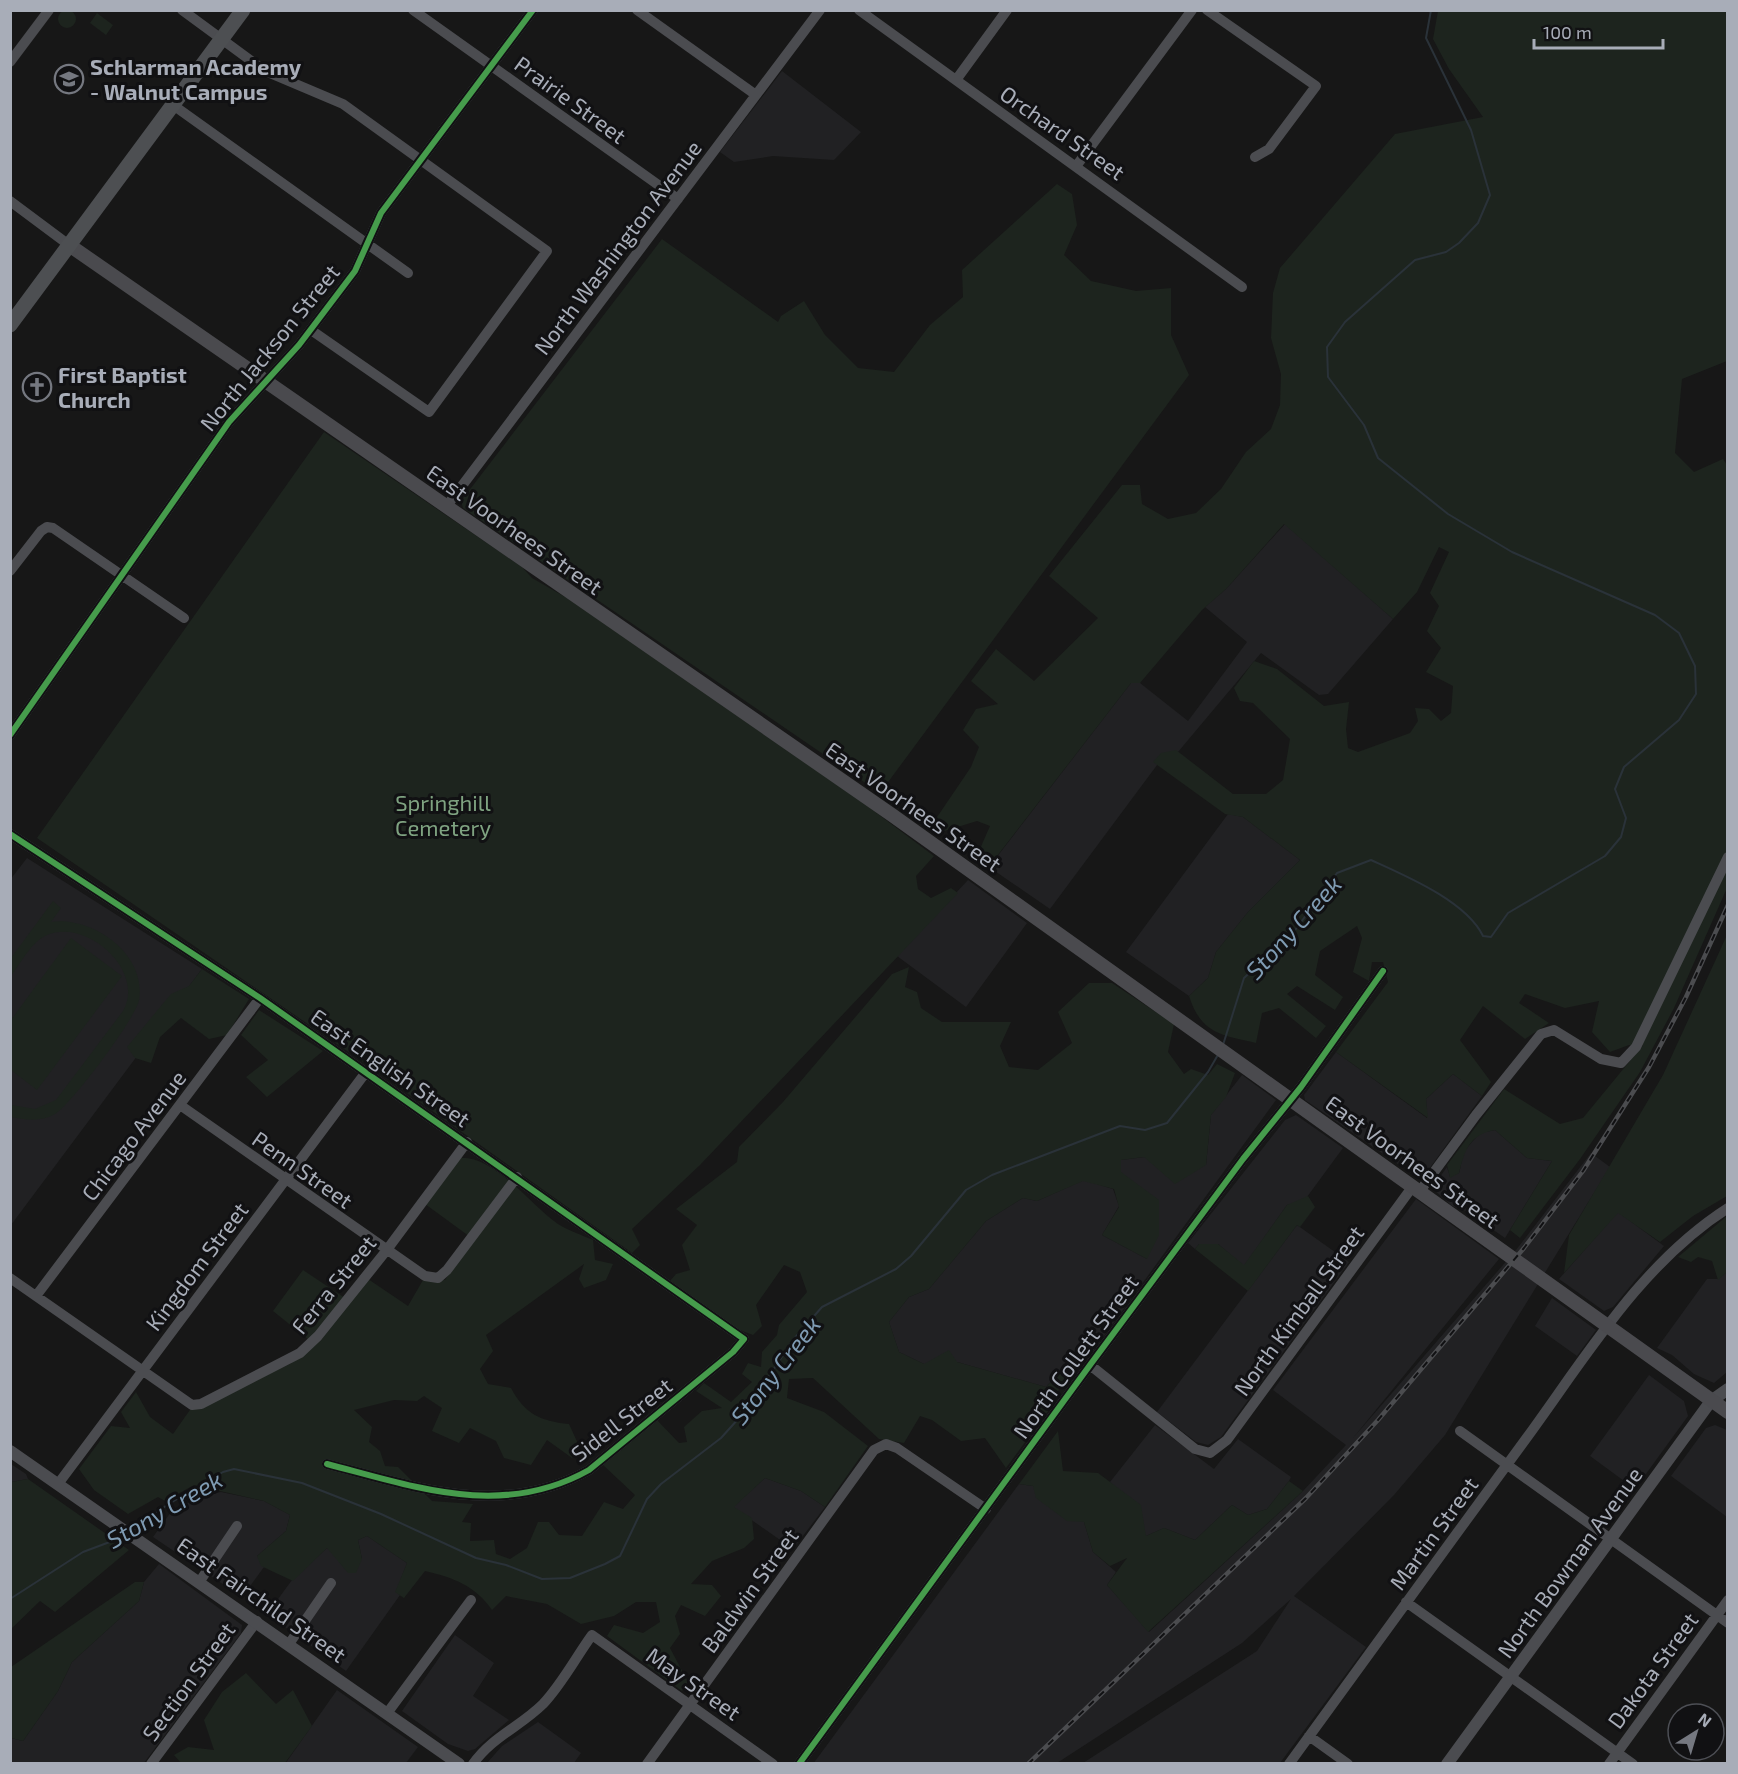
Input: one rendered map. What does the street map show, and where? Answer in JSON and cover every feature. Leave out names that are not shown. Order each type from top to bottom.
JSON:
[{"type":"main road","points":[[10,325],[243,10]]},
{"type":"main road","name":"East Voorhees Street","points":[[69,245],[892,815],[1728,1412]]},
{"type":"street","points":[[10,62],[49,10]]},
{"type":"street","points":[[182,10],[265,72],[343,104],[547,251],[429,412],[311,330]]},
{"type":"street","name":"Prairie Street","points":[[413,10],[678,199]]},
{"type":"street","name":"North Jackson Street","points":[[10,735],[229,422],[311,330],[355,271],[381,213],[532,10]]},
{"type":"street","points":[[637,10],[756,95]]},
{"type":"street","name":"North Washington Avenue","points":[[446,507],[820,10]]},
{"type":"street","name":"Orchard Street","points":[[859,10],[1242,286]]},
{"type":"street","points":[[956,80],[1007,10]]},
{"type":"street","points":[[1077,165],[1192,10]]},
{"type":"street","points":[[1207,10],[1316,86],[1269,149],[1255,157]]},
{"type":"street","points":[[173,105],[408,273]]},
{"type":"street","points":[[10,201],[69,245]]},
{"type":"street","points":[[10,571],[41,531],[47,527],[53,528],[184,618]]},
{"type":"street","name":"East English Street","points":[[10,834],[260,998],[744,1339]]},
{"type":"street","name":"North Kimball Street","points":[[1090,1365],[1195,1449],[1210,1453],[1227,1440],[1417,1188],[1541,1034],[1554,1030],[1610,1063],[1621,1063],[1636,1047],[1728,857]]},
{"type":"street","name":"North Collett Street","points":[[799,1764],[1090,1365],[1243,1159],[1291,1099],[1383,971]]},
{"type":"street","name":"Chicago Avenue","points":[[36,1296],[260,998]]},
{"type":"street","name":"Kingdom Street","points":[[58,1484],[366,1071]]},
{"type":"street","name":"Penn Street","points":[[180,1105],[285,1181],[425,1276],[438,1278],[517,1177]]},
{"type":"street","name":"Ferra Street","points":[[142,1371],[192,1406],[201,1404],[300,1353],[318,1336],[386,1251],[467,1142]]},
{"type":"street","name":"Martin Street","points":[[1289,1764],[1608,1326],[1669,1252],[1697,1227],[1728,1208]]},
{"type":"street","points":[[10,1278],[142,1371]]},
{"type":"street","name":"Sidell Street","points":[[327,1464],[439,1493],[471,1497],[499,1497],[568,1482],[589,1470],[656,1416],[733,1352],[744,1339]]},
{"type":"street","name":"North Bowman Avenue","points":[[1447,1764],[1711,1401],[1728,1389]]},
{"type":"street","points":[[1460,1431],[1728,1623]]},
{"type":"street","name":"Baldwin Street","points":[[647,1764],[874,1450],[886,1444],[897,1448],[986,1509]]},
{"type":"street","name":"East Fairchild Street","points":[[10,1451],[388,1712],[459,1764]]},
{"type":"street","points":[[200,1581],[237,1526]]},
{"type":"street","points":[[289,1644],[331,1583]]},
{"type":"street","points":[[388,1712],[471,1600]]},
{"type":"street","name":"Dakota Street","points":[[1609,1764],[1728,1600]]},
{"type":"street","points":[[1406,1602],[1633,1764]]},
{"type":"street","name":"Section Street","points":[[151,1764],[256,1621]]},
{"type":"street","name":"May Street","points":[[473,1764],[491,1741],[528,1717],[544,1702],[592,1635],[773,1764]]},
{"type":"street","points":[[1309,1736],[1348,1764]]},
{"type":"shaded area","points":[[782,71],[861,132],[834,160],[773,156],[734,162],[720,152]]},
{"type":"shaded area","points":[[1285,524],[1393,619],[1328,694],[1319,695],[1261,653],[1178,752],[1166,753],[1050,909],[989,867],[1131,683],[1140,683],[1188,721],[1247,642],[1205,607],[1226,589]]},
{"type":"shaded area","points":[[1228,814],[1243,817],[1300,860],[1248,912],[1216,952],[1208,978],[1189,996],[1126,952]]},
{"type":"shaded area","points":[[27,858],[202,969],[11,1225],[10,880]]},
{"type":"shaded area","points":[[968,880],[1027,923],[966,1007],[897,956]]},
{"type":"shaded area","points":[[1336,1052],[1427,1118],[1426,1099],[1453,1074],[1482,1096],[1421,1180],[1305,1100],[1304,1095]]},
{"type":"shaded area","points":[[1242,1075],[1276,1100],[1085,1362],[1079,1352],[1046,1387],[957,1362],[924,1364],[899,1352],[889,1322],[909,1297],[929,1289],[986,1221],[1023,1198],[1037,1201],[1084,1180],[1113,1189],[1119,1206],[1102,1235],[1147,1259],[1121,1172],[1121,1160],[1144,1157],[1206,1165],[1211,1115]]},
{"type":"shaded area","points":[[1296,1115],[1343,1148],[1304,1201],[1287,1205],[1244,1266],[1218,1244],[1199,1244],[1195,1249],[1188,1243],[1285,1120]]},
{"type":"shaded area","points":[[1495,1130],[1527,1158],[1552,1161],[1505,1238],[1466,1211],[1452,1206],[1432,1188],[1447,1167],[1450,1177],[1459,1173],[1464,1151],[1480,1133]]},
{"type":"shaded area","points":[[1591,1153],[1610,1167],[1445,1435],[1394,1495],[1294,1596],[1366,1647],[1280,1763],[1083,1763],[1257,1651],[1291,1599],[1242,1643],[1057,1763],[813,1764],[1019,1484],[1033,1486],[1084,1522],[1093,1552],[1116,1572],[1107,1585],[1149,1632],[1303,1491],[1346,1445],[1273,1390],[1416,1199],[1499,1259],[1353,1438],[1516,1250]]},
{"type":"shaded area","points":[[1618,1212],[1664,1246],[1613,1307],[1604,1311],[1559,1279]]},
{"type":"shaded area","points":[[1297,1225],[1349,1262],[1221,1437],[1208,1445],[1196,1442],[1157,1412]]},
{"type":"shaded area","points":[[1727,1272],[1727,1372],[1714,1383],[1694,1374],[1672,1355],[1657,1348],[1707,1279],[1718,1279]]},
{"type":"shaded area","points":[[1552,1298],[1596,1330],[1577,1356],[1535,1326]]},
{"type":"shaded area","points":[[1649,1375],[1684,1401],[1688,1416],[1635,1489],[1590,1456]]},
{"type":"shaded area","points":[[1155,1425],[1214,1469],[1238,1439],[1291,1477],[1267,1509],[1248,1515],[1232,1505],[1195,1540],[1164,1528],[1146,1536],[1110,1482]]},
{"type":"shaded area","points":[[1715,1425],[1727,1430],[1727,1517],[1671,1476],[1706,1428]]},
{"type":"shaded area","points":[[11,1464],[26,1474],[28,1479],[11,1482]]},
{"type":"shaded area","points":[[765,1478],[801,1491],[825,1507],[793,1549],[733,1507]]},
{"type":"shaded area","points":[[221,1492],[264,1501],[290,1515],[286,1531],[257,1556],[264,1567],[242,1597],[153,1537],[171,1512],[200,1496]]},
{"type":"shaded area","points":[[367,1536],[407,1563],[396,1592],[400,1595],[346,1671],[267,1614],[292,1580],[327,1548],[362,1559],[358,1540]]},
{"type":"shaded area","points":[[159,1564],[242,1625],[241,1633],[144,1763],[11,1764],[11,1738],[23,1741],[58,1691],[72,1662],[139,1601],[144,1582]]},
{"type":"shaded area","points":[[455,1635],[494,1663],[473,1696],[509,1720],[475,1749],[468,1751],[448,1744],[402,1711]]},
{"type":"shaded area","points":[[337,1690],[418,1747],[406,1763],[285,1764]]},
{"type":"shaded area","points":[[538,1722],[581,1753],[574,1763],[487,1763],[502,1746]]},
{"type":"green space","points":[[67,10],[73,13],[76,19],[73,25],[67,28],[61,25],[58,19],[61,13]]},
{"type":"green space","points":[[1438,11],[1727,11],[1727,361],[1682,379],[1675,453],[1694,472],[1723,459],[1727,465],[1727,888],[1674,1008],[1640,1072],[1580,1159],[1520,1238],[1510,1230],[1552,1161],[1527,1158],[1495,1130],[1486,1132],[1474,1140],[1466,1151],[1459,1173],[1450,1178],[1447,1165],[1504,1089],[1560,1124],[1583,1118],[1643,1045],[1629,1045],[1610,1052],[1592,1032],[1599,1001],[1565,1008],[1525,994],[1519,1003],[1549,1023],[1525,1039],[1483,1006],[1460,1040],[1491,1082],[1482,1096],[1453,1074],[1426,1099],[1428,1118],[1336,1052],[1388,982],[1383,962],[1372,962],[1369,981],[1353,972],[1362,938],[1357,926],[1320,951],[1315,975],[1343,997],[1335,1010],[1297,986],[1287,994],[1326,1026],[1316,1038],[1279,1008],[1262,1013],[1256,1043],[1214,1031],[1200,1018],[1189,996],[1208,978],[1216,952],[1248,912],[1300,860],[1243,817],[1225,814],[1153,762],[1161,753],[1176,750],[1233,794],[1266,794],[1283,780],[1290,739],[1253,703],[1240,701],[1234,688],[1254,661],[1277,669],[1324,706],[1349,702],[1346,729],[1348,748],[1358,752],[1410,733],[1418,721],[1415,708],[1429,709],[1441,721],[1451,713],[1453,686],[1426,672],[1441,648],[1427,631],[1439,606],[1430,593],[1449,552],[1439,547],[1417,592],[1393,619],[1284,524],[1226,589],[1202,610],[1140,683],[1131,683],[994,860],[983,862],[979,851],[990,826],[977,821],[941,832],[931,826],[971,767],[979,747],[963,730],[976,709],[998,704],[971,681],[996,649],[1034,681],[1098,618],[1049,576],[1122,485],[1140,485],[1142,504],[1168,519],[1196,513],[1221,489],[1246,452],[1271,429],[1280,405],[1281,374],[1271,338],[1273,293],[1280,268],[1395,134],[1483,117],[1449,69],[1433,39]]},
{"type":"green space","points":[[97,13],[113,25],[106,35],[90,23]]},
{"type":"green space","points":[[1057,184],[1072,194],[1077,225],[1064,255],[1091,281],[1136,291],[1171,288],[1171,335],[1189,375],[880,793],[463,508],[461,501],[662,239],[778,322],[781,316],[804,301],[825,335],[858,368],[894,372],[930,325],[963,297],[962,270]]},
{"type":"green space","name":"Springhill Cemetery","points":[[324,432],[522,567],[532,578],[567,598],[870,808],[934,856],[916,876],[918,889],[931,898],[951,888],[958,893],[700,1165],[632,1229],[640,1245],[632,1253],[369,1066],[37,838]]},
{"type":"green space","points":[[53,901],[61,908],[51,922],[83,925],[99,932],[125,954],[134,968],[139,983],[139,1000],[115,1042],[88,1079],[63,1107],[55,1114],[44,1118],[33,1120],[11,1117],[11,1105],[35,1109],[56,1100],[123,1011],[128,996],[126,980],[120,965],[95,941],[79,934],[63,932],[41,938],[11,976],[11,958]]},
{"type":"green space","points":[[1727,935],[1727,1196],[1693,1216],[1660,1242],[1618,1213],[1564,1273],[1569,1235],[1663,1075]]},
{"type":"green space","points":[[71,938],[122,976],[37,1090],[11,1070],[11,1020]]},
{"type":"green space","points":[[909,967],[905,987],[917,992],[921,1008],[942,1022],[1011,1022],[1000,1046],[1009,1067],[1038,1070],[1072,1043],[1058,1012],[1089,983],[1112,983],[1174,1024],[1168,1052],[1184,1074],[1191,1069],[1208,1075],[1217,1064],[1235,1073],[1226,1097],[1211,1115],[1206,1165],[1175,1184],[1144,1157],[1121,1160],[1121,1172],[1159,1200],[1159,1235],[1147,1259],[1102,1235],[1119,1207],[1114,1189],[1083,1181],[1037,1201],[1023,1198],[986,1221],[929,1289],[909,1297],[889,1322],[899,1352],[924,1364],[949,1350],[957,1362],[1046,1387],[1080,1351],[1085,1362],[1060,1386],[1054,1403],[1006,1468],[985,1438],[961,1441],[932,1420],[920,1416],[904,1443],[879,1439],[813,1378],[789,1379],[787,1398],[824,1412],[868,1446],[825,1507],[801,1491],[765,1478],[734,1507],[752,1518],[754,1539],[744,1548],[712,1561],[691,1584],[712,1585],[721,1596],[705,1616],[681,1605],[675,1616],[680,1634],[670,1648],[688,1682],[682,1691],[607,1636],[614,1625],[643,1633],[660,1622],[656,1602],[636,1602],[614,1616],[581,1624],[547,1604],[506,1596],[492,1610],[479,1595],[463,1584],[425,1571],[404,1598],[395,1592],[407,1563],[367,1536],[358,1540],[362,1559],[356,1573],[348,1573],[327,1548],[293,1581],[261,1566],[257,1556],[286,1531],[290,1515],[264,1501],[194,1485],[165,1501],[158,1497],[128,1514],[94,1490],[79,1469],[111,1426],[130,1428],[121,1412],[136,1392],[150,1417],[173,1434],[192,1407],[290,1364],[314,1344],[273,1311],[303,1270],[345,1298],[368,1279],[408,1306],[423,1280],[445,1280],[473,1239],[425,1204],[458,1158],[471,1159],[498,1172],[558,1224],[593,1240],[595,1260],[613,1264],[606,1280],[584,1288],[579,1279],[584,1264],[486,1335],[493,1351],[480,1369],[488,1384],[511,1388],[516,1397],[534,1415],[550,1421],[569,1424],[580,1448],[572,1458],[547,1440],[531,1465],[504,1458],[496,1441],[470,1428],[459,1443],[432,1431],[442,1408],[424,1396],[417,1401],[394,1400],[354,1410],[372,1427],[369,1442],[380,1451],[385,1466],[398,1467],[432,1501],[473,1504],[462,1522],[471,1523],[470,1541],[494,1540],[496,1554],[510,1559],[527,1548],[538,1522],[549,1522],[559,1535],[582,1536],[604,1502],[623,1509],[635,1495],[602,1464],[656,1419],[679,1443],[687,1442],[684,1427],[702,1411],[722,1408],[696,1391],[704,1383],[731,1402],[752,1382],[742,1374],[748,1363],[761,1367],[762,1352],[777,1335],[779,1325],[807,1292],[800,1272],[784,1265],[756,1305],[762,1326],[753,1335],[737,1329],[670,1281],[676,1274],[690,1270],[682,1245],[697,1225],[676,1209],[737,1162],[739,1147],[783,1102],[892,974]]},
{"type":"green space","points":[[202,969],[249,999],[227,1035],[209,1039],[181,1018],[160,1037],[151,1063],[135,1058],[127,1047],[171,994],[189,986]]},
{"type":"green space","points":[[259,1010],[323,1051],[267,1097],[246,1077],[268,1060],[241,1035]]},
{"type":"green space","points":[[1308,1196],[1315,1207],[1300,1227],[1297,1225],[1248,1291],[1195,1249],[1199,1244],[1218,1244],[1244,1265],[1287,1205]]},
{"type":"green space","points":[[1727,1216],[1727,1272],[1718,1280],[1712,1261],[1698,1257],[1691,1262],[1678,1257]]},
{"type":"green space","points":[[1058,1431],[1063,1471],[1098,1473],[1141,1505],[1146,1536],[1164,1528],[1195,1540],[1232,1505],[1248,1515],[1267,1509],[1289,1481],[1303,1491],[1148,1632],[1107,1585],[1127,1558],[1110,1566],[1093,1552],[1084,1522],[1067,1521],[1036,1498],[1033,1486],[1019,1484]]},
{"type":"green space","points":[[28,1479],[129,1550],[55,1612],[40,1601],[11,1629],[11,1482]]},
{"type":"green space","points":[[135,1582],[144,1582],[139,1601],[72,1662],[58,1691],[23,1741],[11,1738],[11,1667]]},
{"type":"green space","points":[[246,1673],[276,1704],[293,1690],[312,1726],[285,1763],[181,1763],[174,1755],[188,1747],[214,1750],[204,1720],[222,1692]]},
{"type":"waterway","name":"Stony Creek","points":[[1223,1045],[1244,978],[1293,933],[1337,873],[1371,860],[1434,891],[1475,923],[1483,936],[1491,937],[1508,913],[1605,856],[1621,837],[1626,818],[1615,789],[1624,767],[1679,720],[1696,694],[1695,666],[1679,633],[1655,615],[1512,552],[1448,514],[1378,458],[1364,425],[1328,377],[1327,347],[1345,322],[1415,260],[1446,252],[1459,243],[1478,223],[1490,195],[1471,130],[1426,38],[1431,10]]},
{"type":"waterway","name":"Stony Creek","points":[[133,1531],[167,1505],[223,1472],[234,1469],[302,1483],[381,1514],[476,1558],[506,1565],[542,1579],[570,1578],[605,1564],[620,1556],[647,1499],[661,1484],[721,1438],[748,1408],[793,1340],[822,1307],[896,1269],[911,1256],[966,1190],[992,1175],[1120,1126],[1145,1130],[1167,1123],[1208,1072],[1219,1053]]},
{"type":"waterway","name":"Stony Creek","points":[[10,1599],[83,1552],[123,1537]]},
{"type":"railway","points":[[1028,1764],[1306,1498],[1378,1420],[1524,1248],[1583,1171],[1649,1067],[1686,997],[1728,905]]},
{"type":"cycle path","points":[[10,735],[229,422],[299,345],[355,271],[381,213],[533,10]]},
{"type":"cycle path","points":[[10,834],[260,998],[744,1339],[733,1352],[589,1470],[556,1485],[524,1493],[491,1496],[459,1494],[393,1482],[327,1464]]},
{"type":"cycle path","points":[[799,1764],[1090,1365],[1243,1159],[1301,1087],[1383,971]]},
{"type":"place","name":"Schlarman Academy - Walnut Campus","points":[[69,79]]},
{"type":"place","name":"First Baptist Church","points":[[37,387]]}]
